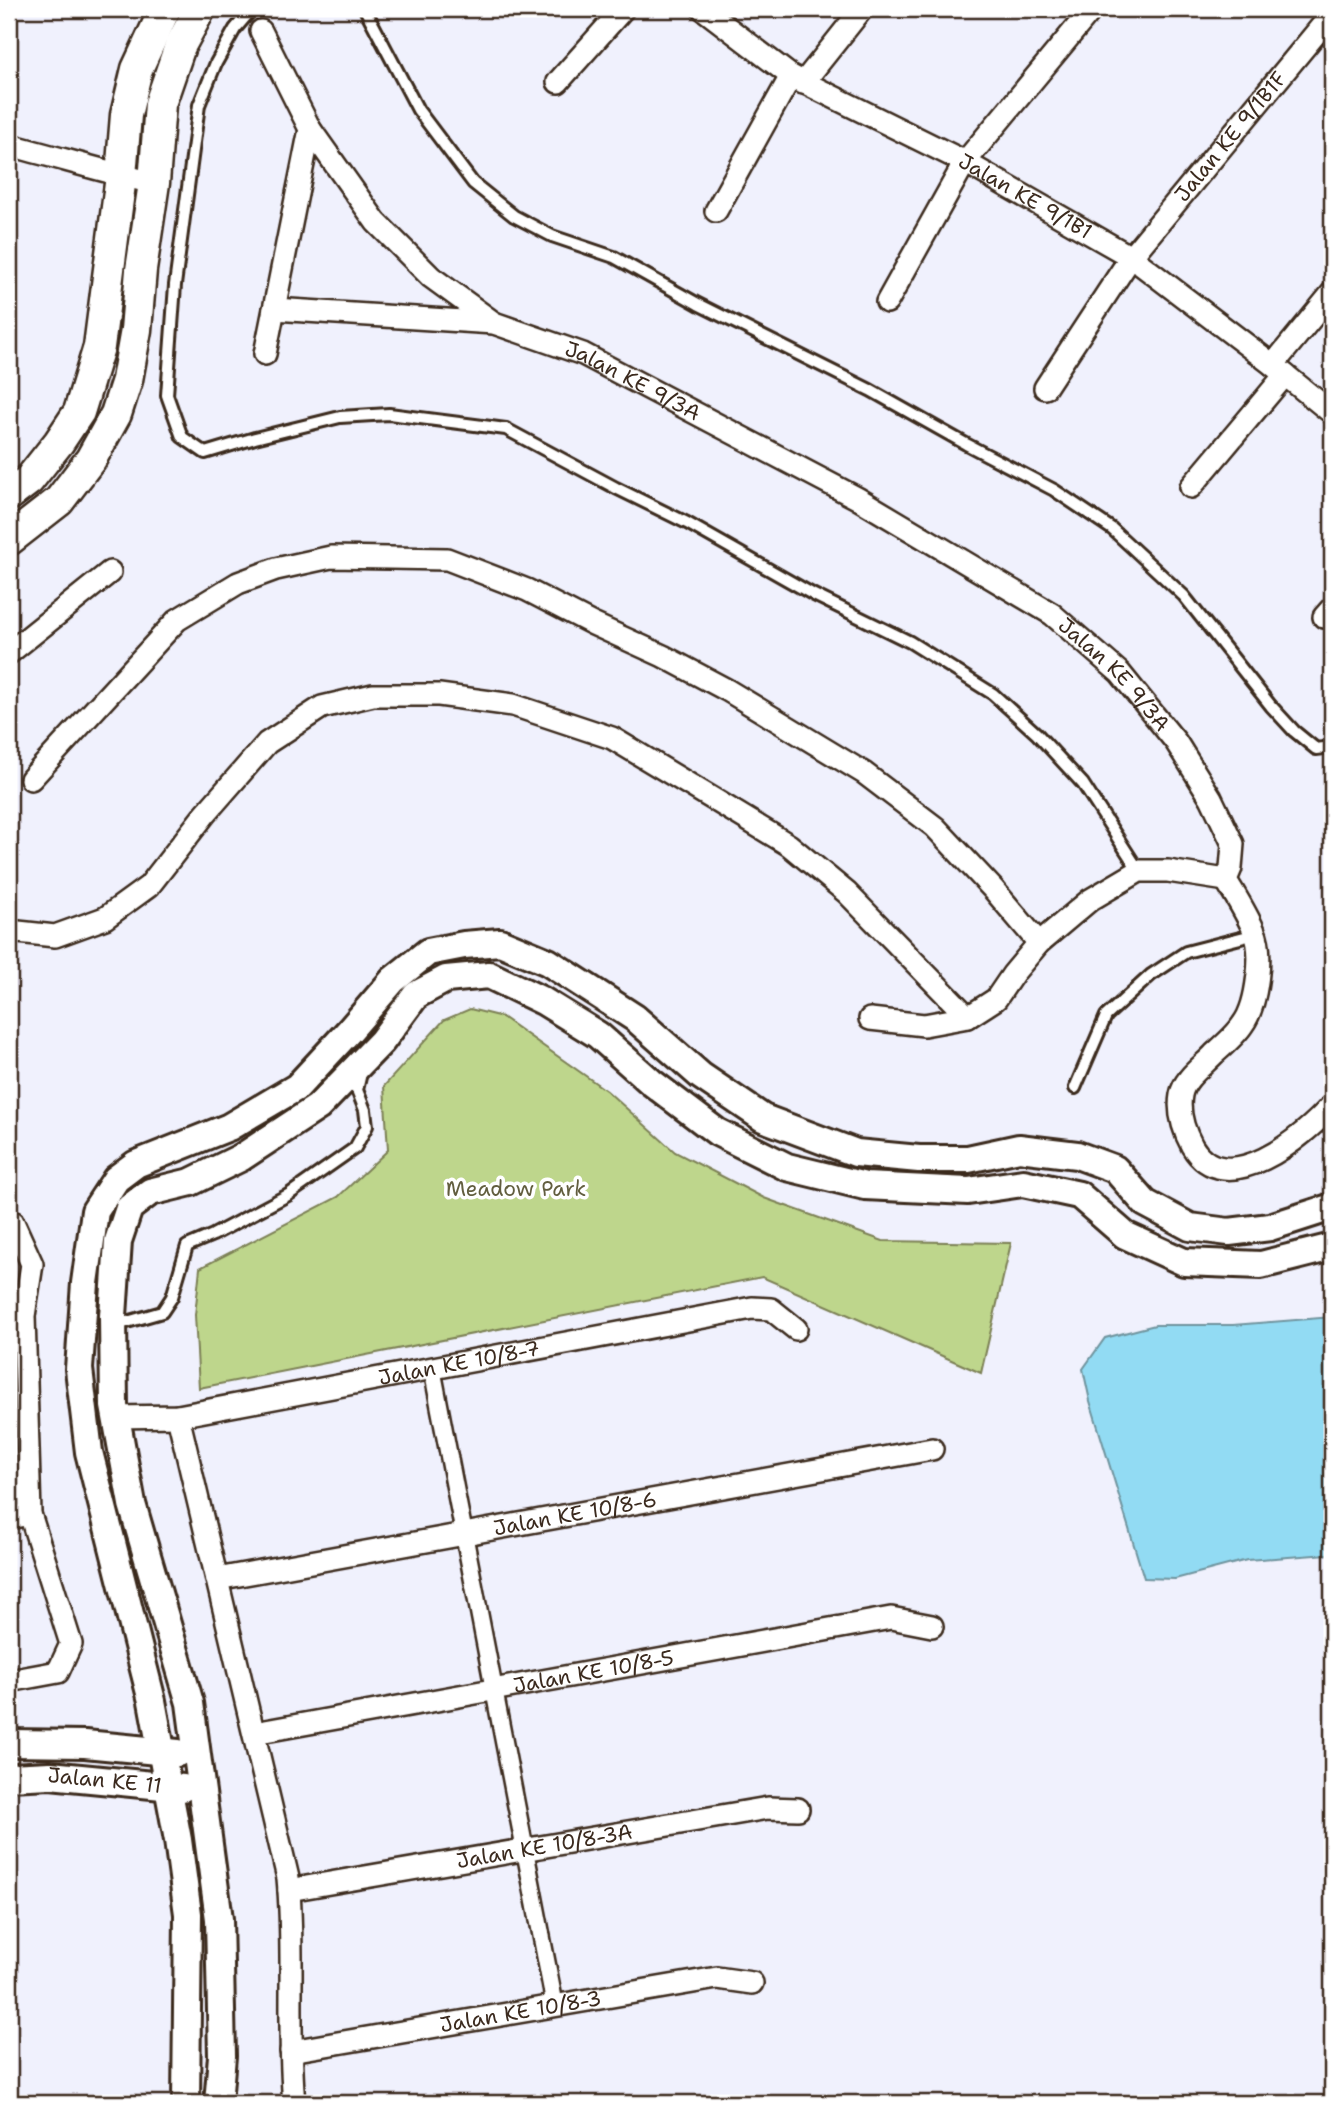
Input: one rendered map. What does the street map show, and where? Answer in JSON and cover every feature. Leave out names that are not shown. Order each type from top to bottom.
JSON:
[{"type":"main road","points":[[9,495],[29,480],[79,412],[99,348],[126,115],[137,69],[165,9]]},
{"type":"main road","points":[[9,540],[59,501],[91,459],[116,414],[127,380],[136,330],[141,270],[155,183],[160,104],[180,46],[200,9]]},
{"type":"street","points":[[558,82],[623,9]]},
{"type":"street","name":"Jalan KE 9/1B1","points":[[703,9],[797,79],[965,162],[1132,257],[1332,413]]},
{"type":"street","points":[[716,211],[797,79],[862,9]]},
{"type":"street","points":[[887,302],[965,162],[1092,9]]},
{"type":"street","name":"Jalan KE 9/1B1F","points":[[1045,388],[1132,257],[1331,15]]},
{"type":"street","name":"Jalan KE 9/3A","points":[[261,31],[310,129],[376,222],[430,277],[494,323]]},
{"type":"street","points":[[265,354],[310,129]]},
{"type":"street","points":[[9,145],[155,183]]},
{"type":"street","points":[[1191,487],[1279,370],[1332,293]]},
{"type":"street","name":"Jalan KE 9/3A","points":[[274,309],[494,323],[583,354],[857,498],[1052,614],[1120,673],[1176,743],[1211,798],[1233,844],[1231,869],[1226,880]]},
{"type":"street","points":[[31,779],[177,620],[238,583],[276,569],[331,557],[447,559],[527,590],[663,656],[727,690],[864,773],[935,827],[1039,943]]},
{"type":"street","points":[[9,653],[110,572]]},
{"type":"street","points":[[9,931],[55,936],[105,918],[149,886],[205,814],[267,743],[322,707],[373,695],[439,695],[513,705],[612,738],[789,845],[848,893],[968,1017]]},
{"type":"street","points":[[870,1018],[923,1025],[968,1017],[996,999],[1039,943],[1090,900],[1139,871],[1168,871],[1226,880],[1256,934],[1259,972],[1254,1001],[1244,1023],[1188,1080],[1181,1094],[1181,1118],[1189,1140],[1199,1157],[1213,1166],[1232,1168],[1259,1162],[1283,1150],[1328,1117]]},
{"type":"street","points":[[186,2103],[188,1914],[178,1840],[152,1701],[89,1452],[79,1369],[95,1211],[116,1179],[136,1164],[229,1127],[297,1087],[393,980],[428,952],[500,942],[548,962],[635,1018],[701,1076],[763,1118],[856,1153],[919,1160],[968,1159],[1019,1148],[1077,1155],[1115,1169],[1145,1203],[1190,1227],[1229,1232],[1270,1227],[1332,1207]]},
{"type":"street","points":[[218,2103],[222,2056],[219,1919],[190,1703],[132,1504],[114,1406],[113,1326],[118,1241],[129,1208],[150,1192],[191,1182],[242,1157],[318,1107],[382,1041],[416,995],[446,979],[489,975],[543,1001],[598,1035],[651,1082],[717,1132],[788,1167],[865,1186],[968,1191],[1023,1182],[1079,1195],[1125,1235],[1184,1262],[1261,1265],[1332,1247]]},
{"type":"street","points":[[9,1220],[13,1222],[32,1264],[24,1316],[30,1514],[71,1644],[58,1672],[9,1681]]},
{"type":"street","name":"Jalan KE 10/8-7","points":[[116,1417],[178,1416],[752,1308],[771,1309],[796,1329]]},
{"type":"street","points":[[432,1368],[555,2006]]},
{"type":"street","points":[[178,1416],[289,1890],[294,2103]]},
{"type":"street","name":"Jalan KE 10/8-6","points":[[217,1579],[932,1448]]},
{"type":"street","points":[[9,1518],[30,1514]]},
{"type":"street","name":"Jalan KE 10/8-5","points":[[254,1733],[891,1619],[932,1626]]},
{"type":"street","name":"Jalan KE 11","points":[[9,1743],[85,1744],[197,1755]]},
{"type":"street","name":"Jalan KE 11","points":[[9,1777],[50,1775],[202,1790]]},
{"type":"street","name":"Jalan KE 10/8-3A","points":[[289,1890],[768,1808],[798,1809]]},
{"type":"street","name":"Jalan KE 10/8-3","points":[[291,2051],[717,1978],[752,1983]]},
{"type":"lane","points":[[252,9],[235,29],[216,62],[199,105],[175,285],[167,395],[182,437],[205,453],[340,417],[389,414],[506,429],[687,523],[814,596],[910,642],[993,694],[1037,734],[1083,784],[1139,871]]},
{"type":"lane","points":[[365,9],[418,110],[472,183],[514,216],[552,236],[614,257],[698,304],[870,390],[1054,490],[1112,529],[1184,596],[1294,731],[1316,749],[1332,747]]},
{"type":"lane","points":[[1076,1088],[1106,1016],[1151,975],[1186,952],[1256,934]]},
{"type":"lane","points":[[113,1326],[162,1312],[172,1297],[187,1246],[288,1195],[355,1148],[366,1126],[365,1110],[357,1090],[363,1060]]},
{"type":"green space","name":"Meadow Park","points":[[470,1009],[502,1017],[607,1091],[675,1152],[764,1198],[883,1241],[1011,1243],[981,1373],[762,1277],[199,1388],[195,1315],[200,1268],[338,1197],[388,1150],[384,1086],[444,1020]]},
{"type":"water","points":[[1332,1317],[1332,1556],[1328,1554],[1247,1560],[1175,1579],[1144,1578],[1090,1401],[1083,1369],[1105,1338],[1155,1325],[1233,1325]]}]
